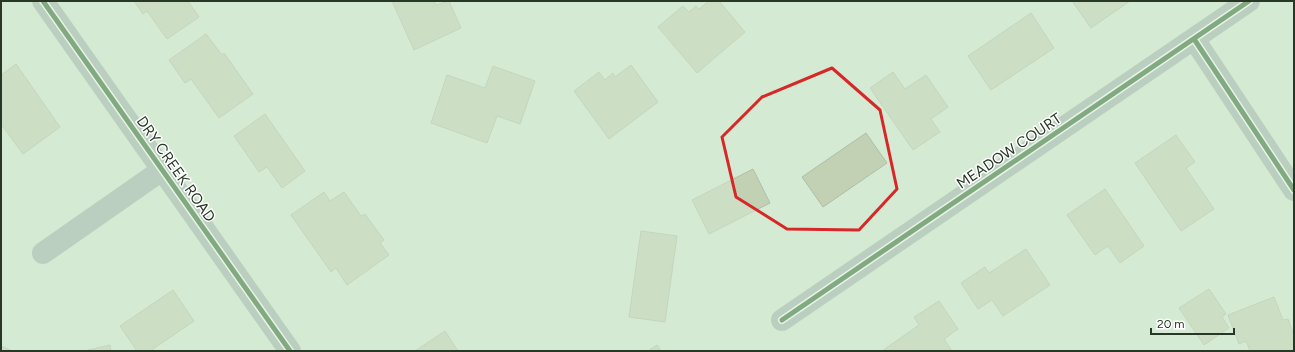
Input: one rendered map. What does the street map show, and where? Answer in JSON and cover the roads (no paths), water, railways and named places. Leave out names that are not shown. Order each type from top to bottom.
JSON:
[{"type":"street","name":"DRY CREEK ROAD","points":[[43,1],[290,351]]},
{"type":"street","name":"MEADOW COURT","points":[[782,320],[1249,1]]},
{"type":"street","points":[[1194,39],[1294,190]]},
{"type":"street","points":[[43,253],[162,170]]}]
